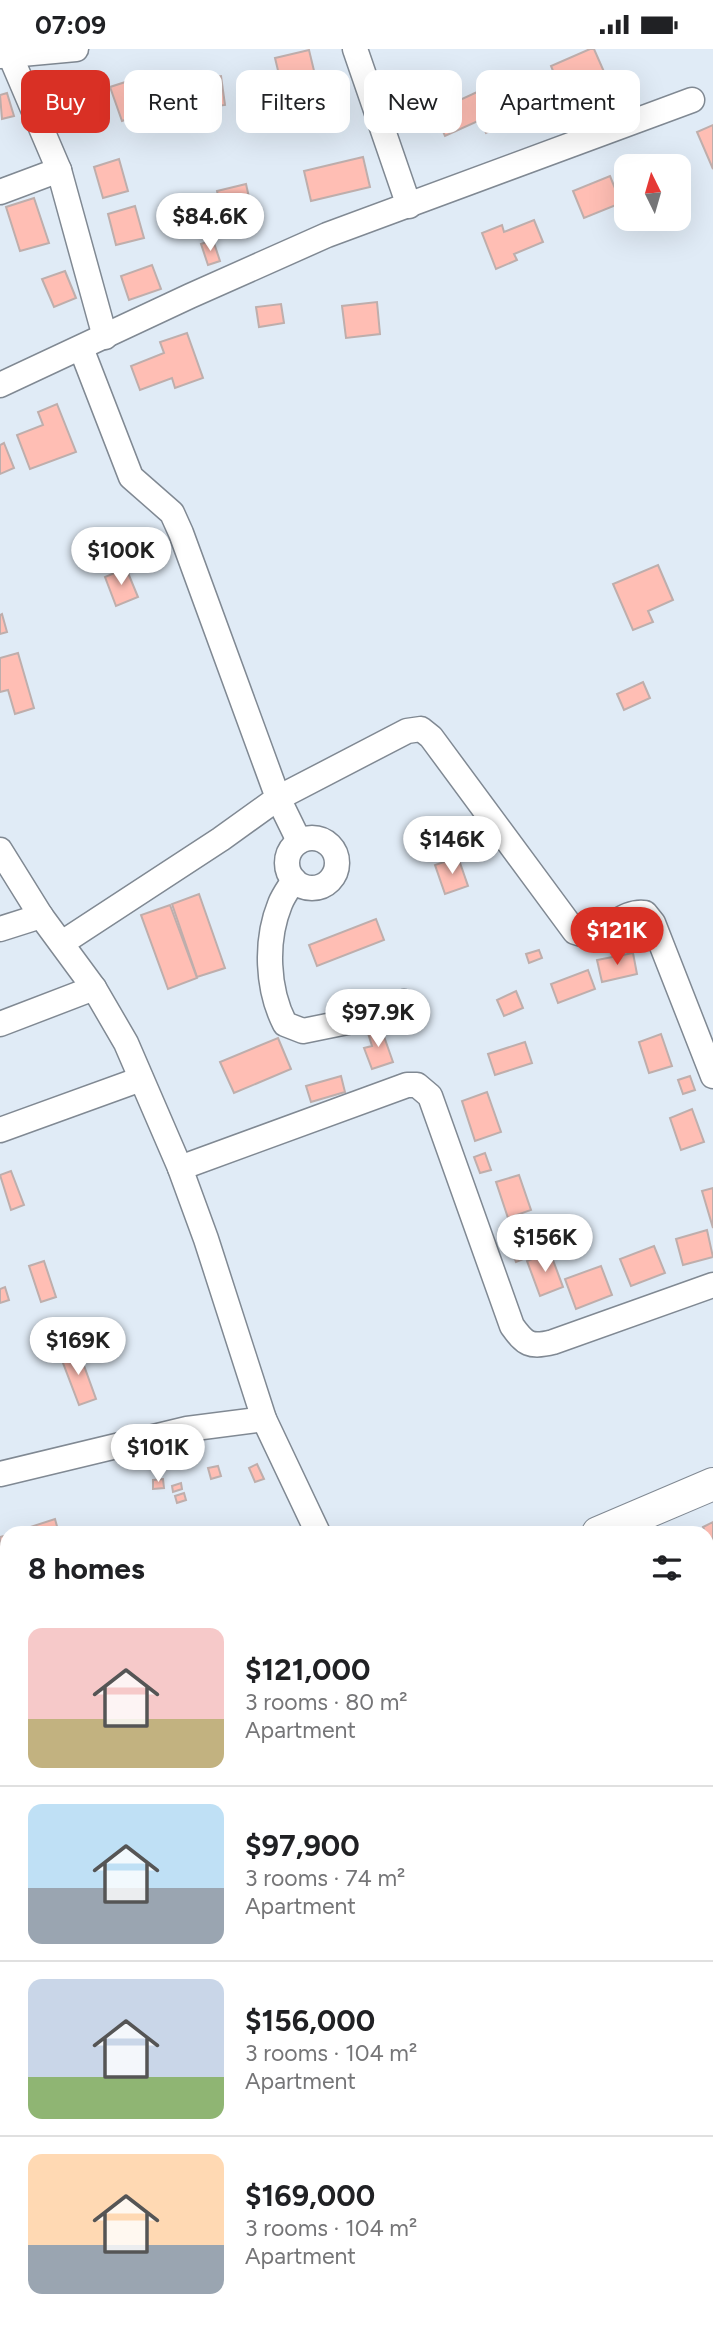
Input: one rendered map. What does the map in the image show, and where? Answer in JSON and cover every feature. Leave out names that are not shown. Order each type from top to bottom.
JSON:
[{"type":"main road","points":[[615,1526],[713,1485]]},
{"type":"street","points":[[76,49],[5,56],[59,170],[105,337]]},
{"type":"street","points":[[355,49],[410,206]]},
{"type":"street","points":[[0,385],[304,245],[692,100]]},
{"type":"street","points":[[0,192],[59,170]]},
{"type":"street","points":[[81,348],[131,477],[172,513],[181,533],[278,798],[299,841]]},
{"type":"street","points":[[62,943],[221,839],[278,798],[407,731],[421,729],[431,737],[575,932],[583,936],[592,934],[634,911],[645,913],[653,923],[713,1076]]},
{"type":"street","points":[[319,838],[335,851],[337,871],[331,880],[313,888],[294,880],[288,871],[287,859],[291,849],[299,841],[319,838]]},
{"type":"street","points":[[0,850],[41,916],[94,988],[126,1043],[180,1168],[206,1239],[264,1419],[315,1526]]},
{"type":"street","points":[[294,880],[280,902],[272,929],[272,987],[277,1009],[285,1024],[303,1031],[314,1029],[362,1019],[404,1002]]},
{"type":"street","points":[[0,929],[41,916]]},
{"type":"street","points":[[0,1024],[94,988]]},
{"type":"street","points":[[0,1130],[141,1079]]},
{"type":"street","points":[[180,1168],[407,1085],[417,1085],[430,1096],[512,1327],[523,1342],[538,1346],[553,1342],[713,1285]]},
{"type":"street","points":[[0,1474],[187,1429],[264,1419]]},
{"type":"building","points":[[594,49],[603,70],[553,70],[551,66]]},
{"type":"building","points":[[309,50],[314,70],[278,70],[275,58]]},
{"type":"building","points":[[124,82],[124,120],[122,121],[110,87]]},
{"type":"building","points":[[222,83],[225,105],[222,105]]},
{"type":"building","points":[[476,92],[476,122],[462,128],[462,99]]},
{"type":"building","points":[[7,93],[14,116],[2,119],[0,95]]},
{"type":"building","points":[[713,125],[713,169],[697,132]]},
{"type":"building","points":[[363,157],[370,187],[311,201],[304,171]]},
{"type":"building","points":[[119,159],[128,191],[103,198],[94,167]]},
{"type":"building","points":[[610,176],[614,186],[614,206],[584,218],[573,191]]},
{"type":"building","points":[[246,184],[253,215],[224,222],[217,191]]},
{"type":"building","points":[[34,198],[49,243],[20,251],[6,207]]},
{"type":"building","points":[[135,206],[144,238],[116,245],[108,214]]},
{"type":"building","points":[[534,220],[543,242],[514,254],[517,260],[496,269],[482,233],[502,225],[504,232]]},
{"type":"building","points":[[213,240],[220,261],[208,265],[201,244]]},
{"type":"building","points":[[152,265],[161,289],[129,300],[121,276]]},
{"type":"building","points":[[65,271],[76,298],[54,307],[42,279]]},
{"type":"building","points":[[377,302],[380,334],[346,338],[342,306]]},
{"type":"building","points":[[281,304],[284,323],[259,327],[256,307]]},
{"type":"building","points":[[187,333],[203,378],[175,388],[172,378],[140,390],[131,366],[164,353],[160,342]]},
{"type":"building","points":[[57,404],[76,452],[30,469],[17,435],[43,425],[38,412]]},
{"type":"building","points":[[4,443],[14,468],[0,474],[0,445]]},
{"type":"building","points":[[658,565],[673,600],[648,611],[653,622],[633,630],[613,584]]},
{"type":"building","points":[[126,568],[138,597],[116,606],[105,577]]},
{"type":"building","points":[[2,614],[7,632],[0,634],[0,615]]},
{"type":"building","points":[[18,653],[34,708],[15,714],[8,690],[0,692],[0,658]]},
{"type":"building","points":[[643,682],[650,698],[624,710],[617,694]]},
{"type":"building","points":[[458,857],[468,886],[445,894],[435,865]]},
{"type":"building","points":[[199,894],[225,968],[197,977],[172,904]]},
{"type":"building","points":[[170,905],[197,978],[168,989],[141,915]]},
{"type":"building","points":[[376,919],[384,940],[317,966],[309,945]]},
{"type":"building","points":[[539,950],[542,958],[529,963],[526,954]]},
{"type":"building","points":[[633,953],[637,974],[602,982],[597,960]]},
{"type":"building","points":[[588,970],[595,989],[558,1003],[551,984]]},
{"type":"building","points":[[516,991],[523,1008],[504,1016],[497,1000]]},
{"type":"building","points":[[380,1025],[393,1062],[372,1069],[364,1048],[372,1046],[367,1030]]},
{"type":"building","points":[[661,1034],[672,1066],[649,1073],[639,1042]]},
{"type":"building","points":[[278,1038],[291,1069],[234,1093],[220,1062]]},
{"type":"building","points":[[525,1042],[532,1063],[495,1075],[488,1054]]},
{"type":"building","points":[[341,1076],[345,1092],[311,1102],[306,1086]]},
{"type":"building","points":[[690,1076],[695,1090],[683,1094],[678,1080]]},
{"type":"building","points":[[487,1092],[501,1132],[475,1141],[462,1101]]},
{"type":"building","points":[[692,1109],[704,1142],[681,1150],[670,1118]]},
{"type":"building","points":[[485,1153],[491,1170],[480,1173],[474,1157]]},
{"type":"building","points":[[11,1171],[24,1205],[11,1210],[0,1175]]},
{"type":"building","points":[[519,1175],[531,1210],[508,1218],[496,1182]]},
{"type":"building","points":[[713,1188],[713,1228],[702,1191]]},
{"type":"building","points":[[707,1230],[713,1257],[683,1265],[676,1239]]},
{"type":"building","points":[[516,1231],[526,1258],[516,1262],[505,1235]]},
{"type":"building","points":[[654,1246],[665,1273],[631,1286],[620,1259]]},
{"type":"building","points":[[550,1252],[563,1287],[540,1296],[527,1261]]},
{"type":"building","points":[[44,1261],[56,1297],[41,1302],[29,1266]]},
{"type":"building","points":[[601,1266],[612,1295],[576,1309],[565,1279]]},
{"type":"building","points":[[5,1287],[9,1300],[0,1303],[0,1289]]},
{"type":"building","points":[[78,1349],[96,1399],[79,1405],[60,1355]]},
{"type":"building","points":[[257,1464],[264,1479],[255,1482],[249,1468]]},
{"type":"building","points":[[218,1466],[221,1476],[211,1479],[208,1468]]},
{"type":"building","points":[[163,1479],[164,1488],[153,1489],[153,1480]]},
{"type":"building","points":[[181,1483],[182,1489],[173,1492],[172,1486]]},
{"type":"building","points":[[184,1493],[186,1500],[177,1503],[175,1496]]},
{"type":"building","points":[[55,1519],[57,1526],[34,1526]]}]
